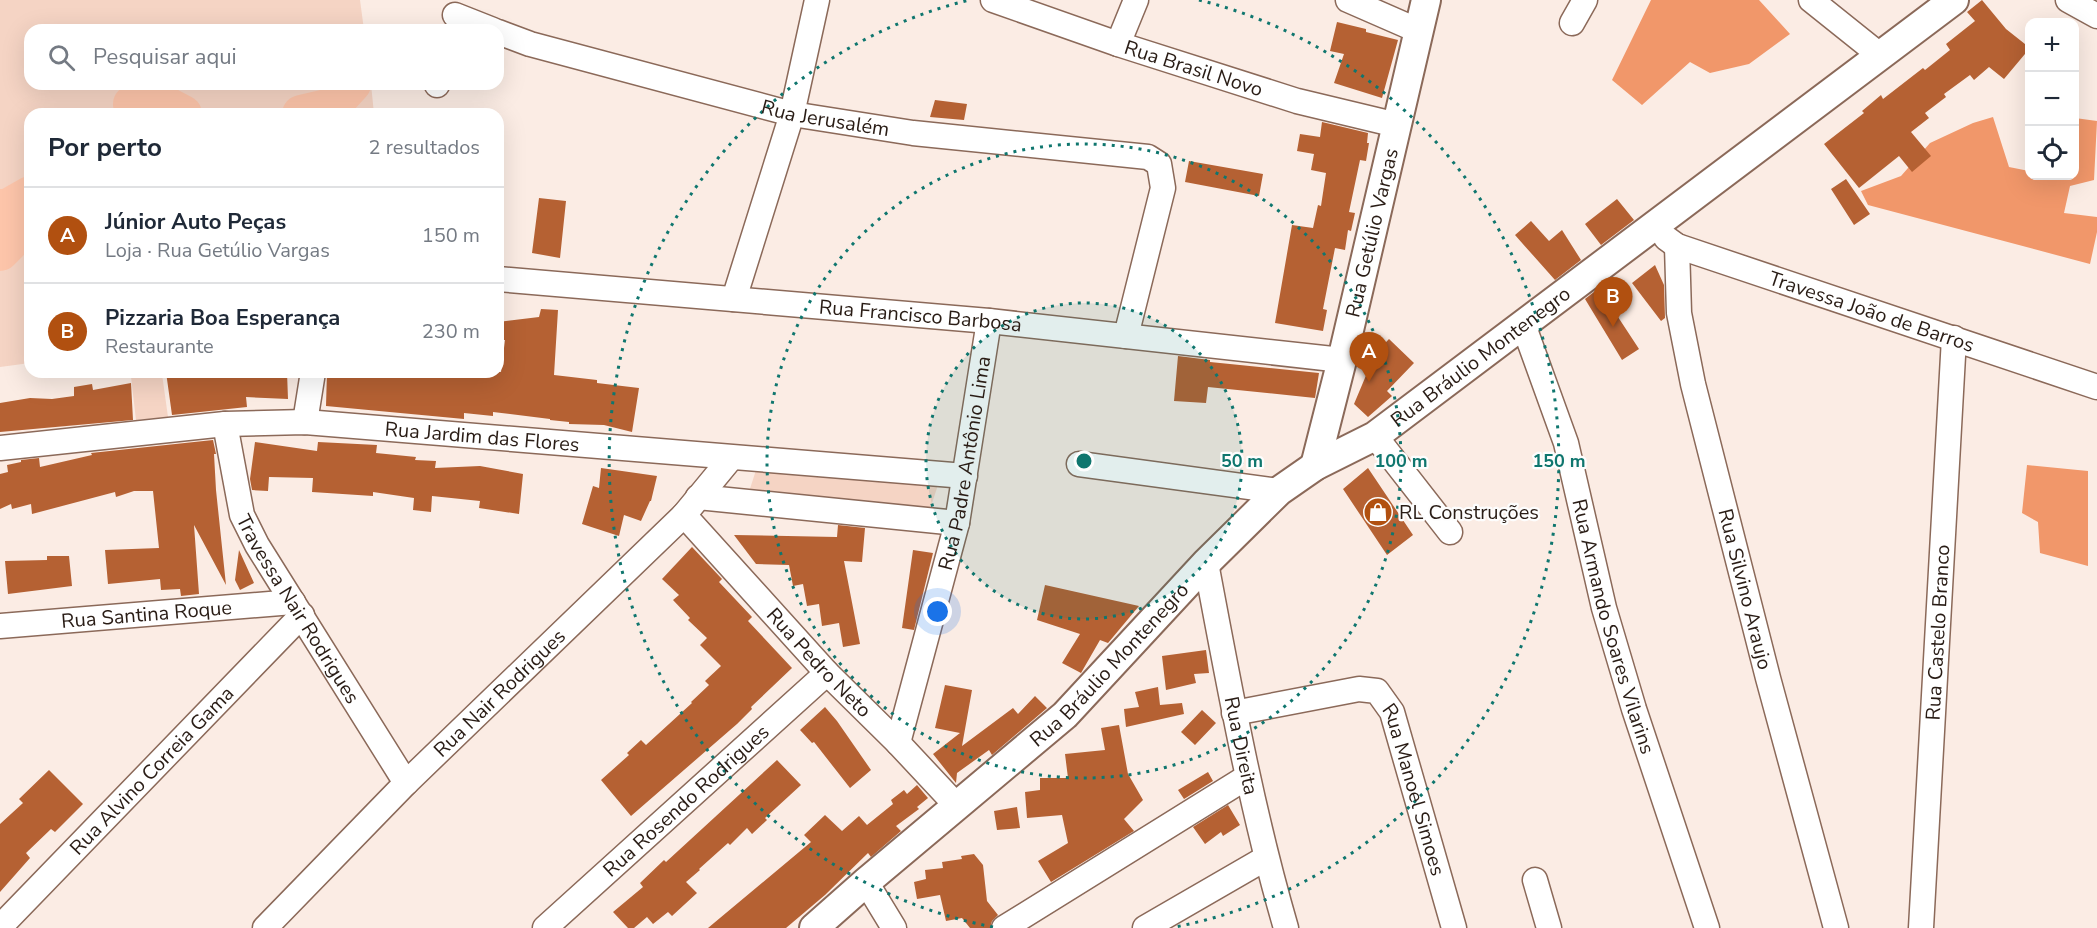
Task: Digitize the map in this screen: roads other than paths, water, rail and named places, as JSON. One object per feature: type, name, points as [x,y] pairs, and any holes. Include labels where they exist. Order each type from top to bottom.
[{"type":"street","points":[[734,299],[792,114],[817,0]]},
{"type":"street","name":"Rua Brasil Novo","points":[[993,0],[1118,44],[1297,101],[1397,126]]},
{"type":"street","points":[[1118,44],[1136,0]]},
{"type":"street","points":[[1347,0],[1419,31]]},
{"type":"street","name":"Rua Getúlio Vargas","points":[[1315,466],[1426,0]]},
{"type":"street","points":[[1572,23],[1585,0]]},
{"type":"street","points":[[1811,0],[1881,56]]},
{"type":"street","name":"Rua Bráulio Montenegro","points":[[814,928],[1065,715],[1206,562],[1280,491],[1315,466],[1375,436],[1954,0]]},
{"type":"street","points":[[2068,0],[2097,16]]},
{"type":"street","points":[[455,15],[478,24]]},
{"type":"street","name":"Rua Jerusalém","points":[[504,34],[530,44],[792,114],[913,134],[1148,157],[1159,164],[1163,188],[1126,336]]},
{"type":"street","name":"Travessa João de Barros","points":[[1650,228],[1677,246],[2097,387]]},
{"type":"street","name":"Rua Silvino Araujo","points":[[1677,246],[1679,313],[1693,384],[1768,678],[1836,928]]},
{"type":"street","name":"Rua Francisco Barbosa","points":[[504,280],[989,321],[1342,360]]},
{"type":"street","name":"Rua Padre Antônio Lima","points":[[898,742],[957,523],[989,321]]},
{"type":"street","name":"Rua Armando Soares Vilarins","points":[[1523,324],[1566,443],[1604,608],[1634,709],[1707,928]]},
{"type":"street","name":"Rua Castelo Branco","points":[[1921,928],[1954,338]]},
{"type":"street","points":[[305,422],[312,378]]},
{"type":"street","name":"Rua Jardim das Flores","points":[[0,448],[225,424],[305,422],[965,476]]},
{"type":"street","name":"Travessa Nair Rodrigues","points":[[225,424],[242,515],[257,545],[406,783]]},
{"type":"street","points":[[1375,436],[1450,532]]},
{"type":"street","name":"Rua Nair Rodrigues","points":[[265,928],[406,783],[691,506],[731,458]]},
{"type":"street","points":[[1079,464],[1280,491]]},
{"type":"street","points":[[691,506],[957,523]]},
{"type":"street","name":"Rua Pedro Neto","points":[[691,506],[827,673],[898,742],[957,806]]},
{"type":"street","name":"Rua Direita","points":[[1206,562],[1247,777],[1266,858],[1286,928]]},
{"type":"street","name":"Rua Santina Roque","points":[[2,628],[298,608]]},
{"type":"street","name":"Rua Alvino Correia Gama","points":[[0,927],[298,608]]},
{"type":"street","name":"Rua Rosendo Rodrigues","points":[[545,928],[827,673]]},
{"type":"street","name":"Rua Manoel Simoes","points":[[1234,713],[1359,689],[1377,691],[1392,712],[1454,928]]},
{"type":"street","points":[[1004,928],[1247,777]]},
{"type":"street","points":[[1145,928],[1266,858]]},
{"type":"street","points":[[1535,880],[1549,928]]},
{"type":"street","points":[[866,882],[894,928]]},
{"type":"waterway","points":[[327,108],[331,107],[347,90]]},
{"type":"waterway","points":[[133,108],[132,104],[147,95],[172,108]]},
{"type":"waterway","points":[[0,208],[7,208],[24,198]]},
{"type":"waterway","points":[[0,219],[15,237],[0,252]]},
{"type":"place","name":"Pizzaria Boa Esperança","points":[[1613,327]]},
{"type":"place","name":"Júnior Auto Peças","points":[[1369,382]]},
{"type":"place","name":"RL Construções","points":[[1378,512]]}]
